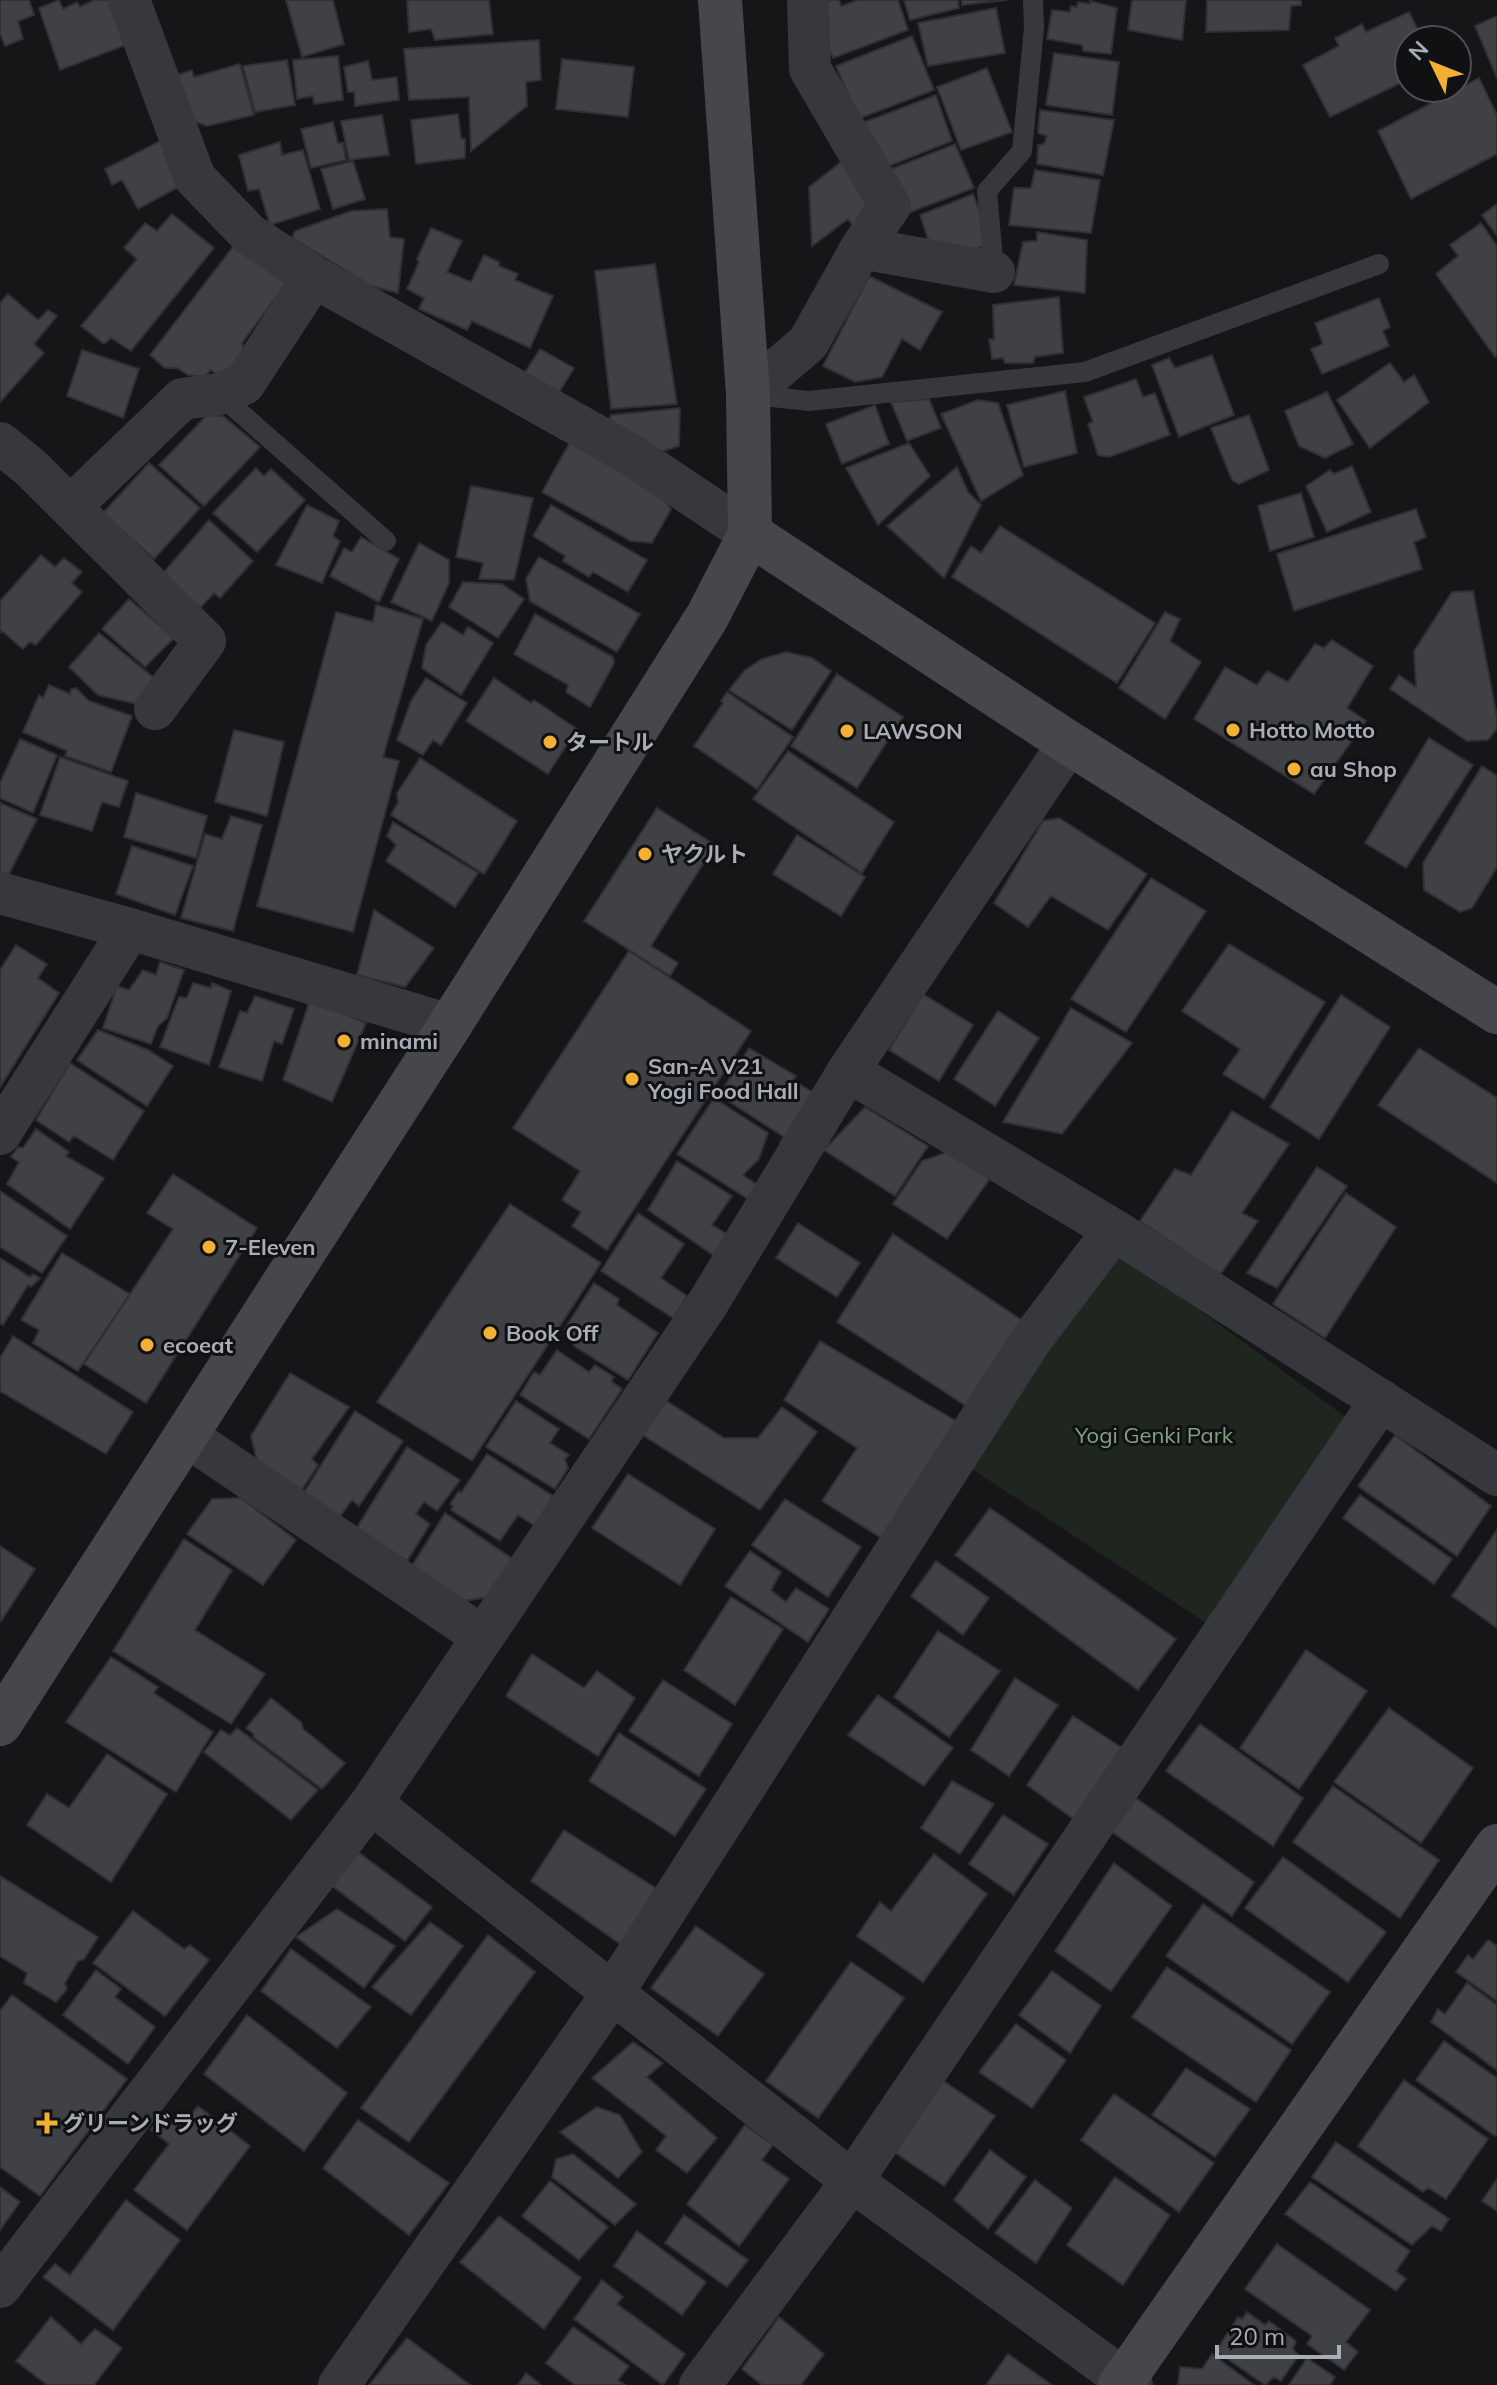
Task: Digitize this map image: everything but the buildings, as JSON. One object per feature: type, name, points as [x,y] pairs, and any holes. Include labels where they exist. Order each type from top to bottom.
[{"type":"street","points":[[129,0],[195,178],[249,234],[314,277],[633,456],[1069,743],[1496,1011]]},
{"type":"street","points":[[0,1724],[450,1025],[707,617],[750,534],[748,394],[720,0]]},
{"type":"street","points":[[748,394],[808,343],[861,248],[890,206],[810,69],[808,0]]},
{"type":"street","points":[[861,248],[994,272]]},
{"type":"street","points":[[70,507],[182,399],[219,394],[244,384],[314,277]]},
{"type":"street","points":[[0,443],[30,467],[205,641],[155,709]]},
{"type":"street","points":[[0,2287],[371,1803],[708,1303],[848,1071],[1069,743]]},
{"type":"street","points":[[0,893],[450,1025]]},
{"type":"street","points":[[0,1134],[130,929]]},
{"type":"street","points":[[848,1071],[1114,1230],[1497,1475]]},
{"type":"street","points":[[339,2385],[612,1994],[1031,1340],[1114,1230]]},
{"type":"street","points":[[700,2385],[852,2181],[1381,1400]]},
{"type":"street","points":[[185,1435],[483,1637]]},
{"type":"street","points":[[371,1803],[852,2181],[1126,2383],[1497,1846]]},
{"type":"lane","points":[[994,272],[987,191],[1022,151],[1034,28],[1033,0]]},
{"type":"lane","points":[[748,394],[809,401],[1085,372],[1379,264]]},
{"type":"lane","points":[[219,394],[386,541]]},
{"type":"green space","name":"Yogi Genki Park","points":[[1115,1248],[1362,1429],[1223,1634],[969,1467]]},
{"type":"place","name":"Hotto Motto","points":[[1233,730]]},
{"type":"place","name":"LAWSON","points":[[847,731]]},
{"type":"place","name":"タートル","points":[[550,742]]},
{"type":"place","name":"au Shop","points":[[1294,769]]},
{"type":"place","name":"ヤクルト","points":[[645,854]]},
{"type":"place","name":"minami","points":[[344,1041]]},
{"type":"place","name":"San-A V21 Yogi Food Hall","points":[[632,1079]]},
{"type":"place","name":"7-Eleven","points":[[209,1247]]},
{"type":"place","name":"Book Off","points":[[490,1333]]},
{"type":"place","name":"ecoeat","points":[[147,1345]]},
{"type":"place","name":"グリーンドラッグ","points":[[47,2123]]}]
